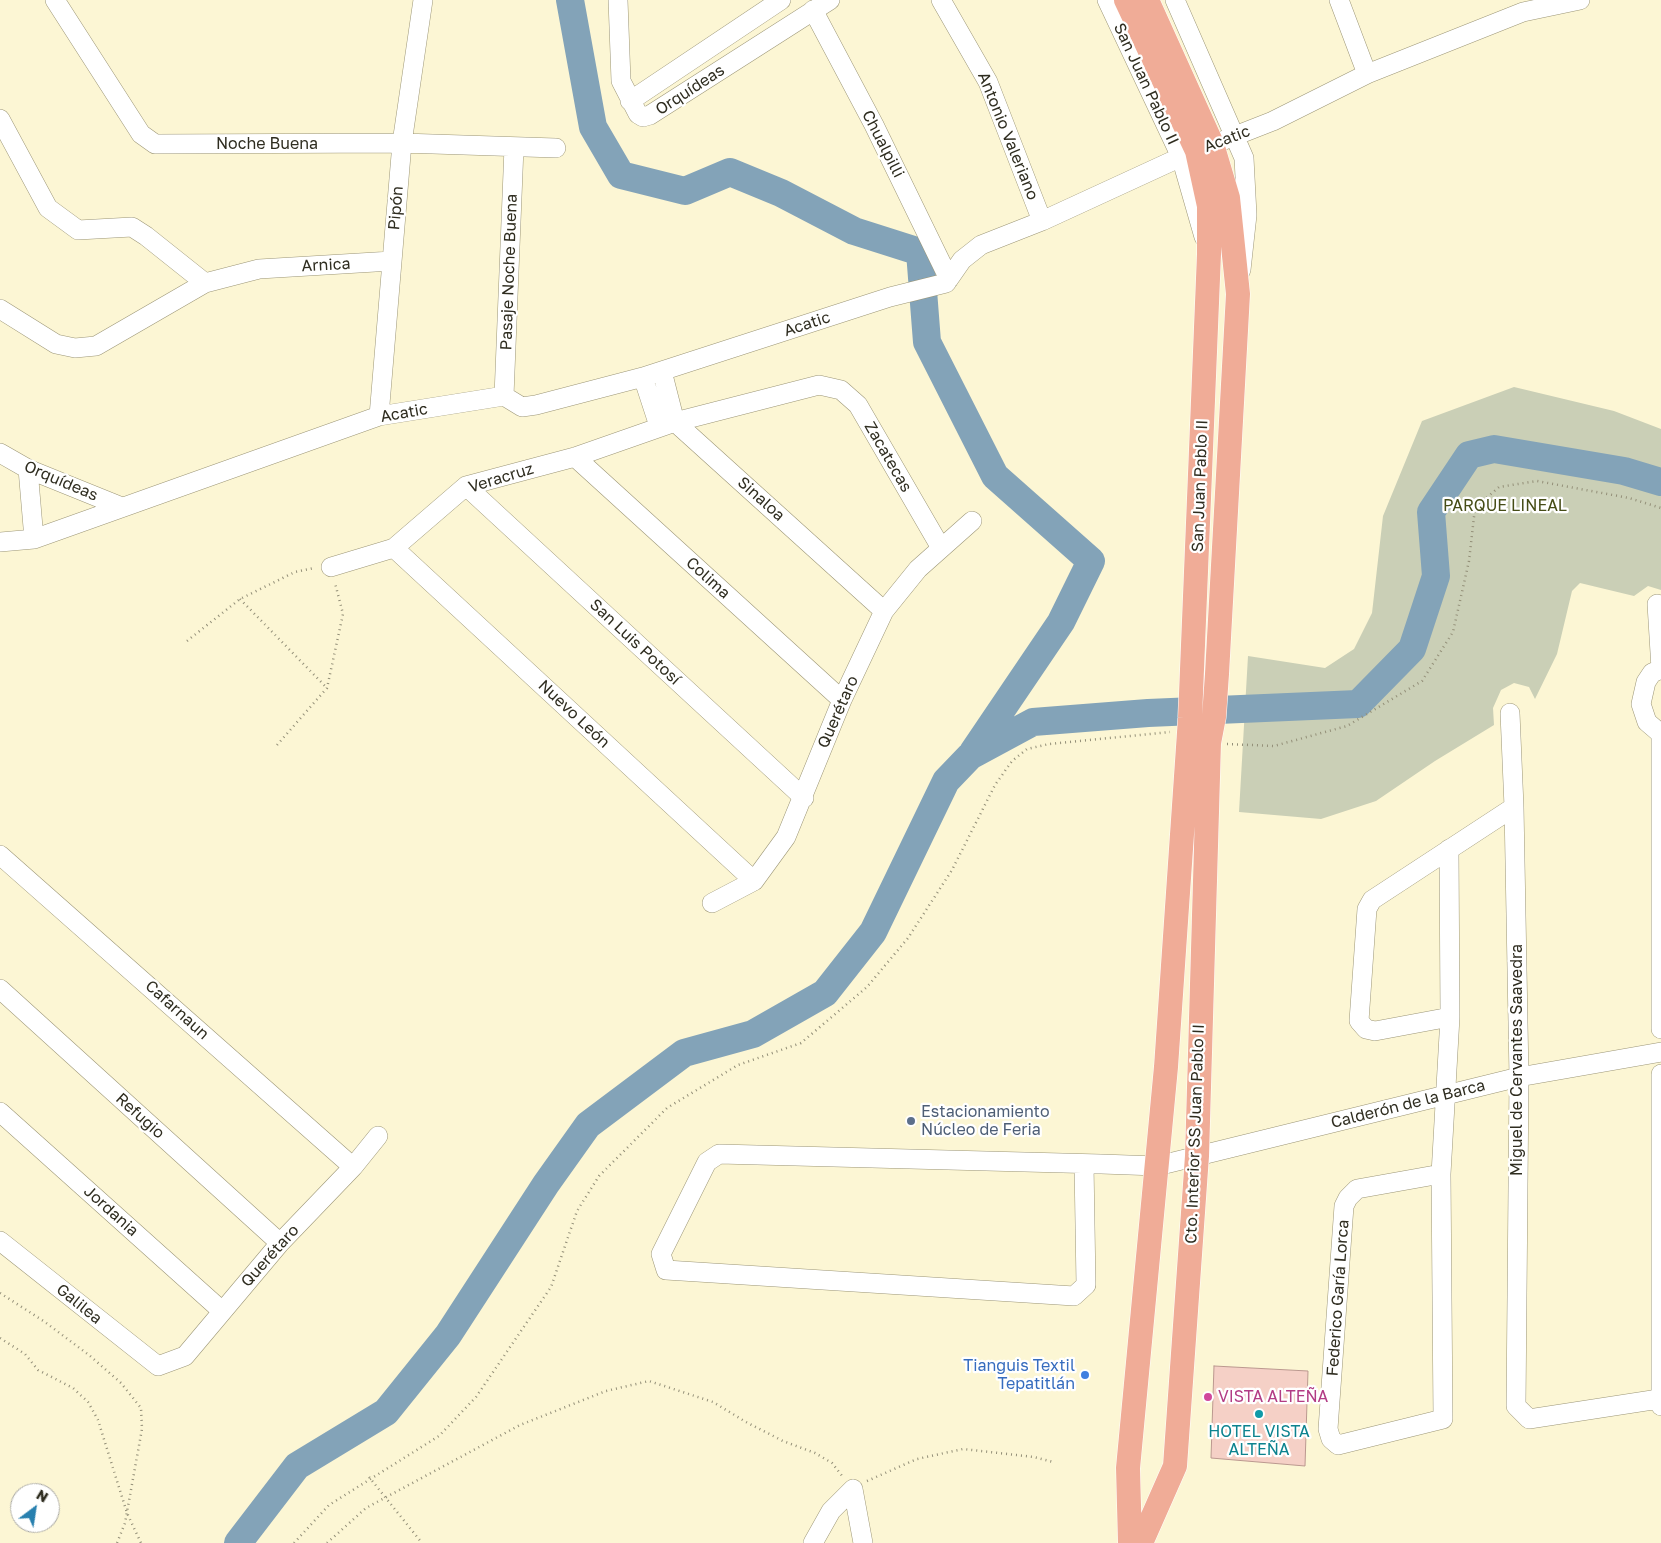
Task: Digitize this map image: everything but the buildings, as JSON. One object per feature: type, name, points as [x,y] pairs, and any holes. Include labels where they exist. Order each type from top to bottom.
[{"type":"main road","name":"San Juan Pablo II","points":[[1126,0],[1206,147],[1209,254],[1189,724]]},
{"type":"main road","name":"San Juan Pablo II","points":[[1147,0],[1228,198],[1238,294],[1214,717]]},
{"type":"main road","name":"Cto. Interior SS Juan Pablo II","points":[[1141,1543],[1175,1466],[1197,1156],[1208,743],[1214,717]]},
{"type":"main road","name":"Cto. Interior SS Juan Pablo II","points":[[1130,1543],[1128,1468],[1157,1166],[1189,724]]},
{"type":"street","name":"Noche Buena","points":[[55,0],[141,134],[155,144],[402,143],[556,148]]},
{"type":"street","name":"Pipón","points":[[378,416],[402,143],[423,0]]},
{"type":"street","points":[[618,0],[621,81],[630,101]]},
{"type":"street","name":"Orquídeas","points":[[781,0],[630,101],[638,114],[644,117],[650,116],[830,0]]},
{"type":"street","name":"Antonio Valeriano","points":[[941,0],[988,82],[1042,221]]},
{"type":"street","name":"San Juan Pablo II","points":[[1107,0],[1206,147],[1233,165],[1241,192],[1244,220],[1244,250],[1238,294]]},
{"type":"street","name":"San Juan Pablo II","points":[[1175,0],[1206,147]]},
{"type":"street","points":[[1339,0],[1367,74]]},
{"type":"street","name":"Acatic","points":[[0,542],[34,539],[378,416],[504,396],[515,404],[529,406],[643,377],[890,297],[948,281],[962,260],[981,245],[1042,221],[1206,147],[1273,121],[1367,74],[1523,12],[1580,0]]},
{"type":"street","name":"Chualpilli","points":[[813,10],[874,125],[948,281]]},
{"type":"street","points":[[0,119],[48,208],[78,230],[132,228],[146,236],[206,283]]},
{"type":"street","name":"Pasaje Noche Buena","points":[[504,396],[514,147]]},
{"type":"street","name":"Arnica","points":[[2,316],[56,344],[75,348],[96,346],[206,283],[259,268],[392,261]]},
{"type":"street","points":[[662,371],[667,424]]},
{"type":"street","name":"Sinaloa","points":[[643,377],[667,424],[884,611]]},
{"type":"street","name":"Veracruz","points":[[331,568],[394,548],[466,486],[575,457],[667,424],[819,384]]},
{"type":"street","name":"Zacatecas","points":[[819,384],[841,390],[858,405],[940,548]]},
{"type":"street","name":"Orquídeas","points":[[0,453],[28,468],[122,507]]},
{"type":"street","name":"Colima","points":[[575,457],[842,700]]},
{"type":"street","points":[[28,468],[34,539]]},
{"type":"street","name":"San Luis Potosí","points":[[466,486],[804,798]]},
{"type":"street","name":"Querétaro","points":[[712,904],[754,881],[786,837],[804,798],[823,744],[842,700],[884,611],[906,583],[940,548],[972,521]]},
{"type":"street","name":"Nuevo León","points":[[394,548],[754,881]]},
{"type":"street","points":[[1657,604],[1661,669],[1652,673],[1646,682],[1641,704],[1648,722],[1661,734],[1661,1029]]},
{"type":"street","name":"Miguel de Cervantes Saavedra","points":[[1510,714],[1514,808],[1519,1077],[1516,1406],[1529,1419],[1660,1402]]},
{"type":"street","points":[[1450,1016],[1375,1032],[1366,1030],[1359,1021],[1367,909],[1372,900],[1514,808]]},
{"type":"street","points":[[1441,1174],[1450,1016],[1449,849]]},
{"type":"street","name":"Cafarnaun","points":[[0,856],[353,1166]]},
{"type":"street","name":"Refugio","points":[[0,989],[280,1243]]},
{"type":"street","name":"Calderón de la Barca","points":[[1084,1164],[1086,1285],[1074,1296],[666,1270],[661,1254],[707,1162],[719,1154],[1084,1164],[1157,1166],[1519,1077],[1661,1052]]},
{"type":"street","points":[[1660,1402],[1661,1074]]},
{"type":"street","name":"Jordania","points":[[4,1121],[222,1310]]},
{"type":"street","name":"Querétaro","points":[[158,1366],[185,1356],[280,1243],[353,1166],[378,1136]]},
{"type":"street","name":"Federico Garía Lorca","points":[[1441,1174],[1443,1419],[1338,1445],[1331,1439],[1328,1430],[1344,1206],[1348,1198],[1357,1189],[1441,1174]]},
{"type":"street","name":"Galilea","points":[[0,1241],[158,1366]]},
{"type":"street","points":[[813,1543],[831,1511],[853,1490]]},
{"type":"street","points":[[853,1490],[863,1543]]},
{"type":"path","points":[[1208,743],[1274,746],[1348,726],[1422,681],[1453,632],[1469,561],[1475,508],[1499,487],[1537,481],[1629,498],[1661,508]]},
{"type":"path","points":[[187,641],[240,599],[294,572],[313,568],[331,568],[343,614],[327,688],[277,745]]},
{"type":"path","points":[[240,599],[327,688]]},
{"type":"path","points":[[294,1543],[329,1505],[370,1477],[439,1436],[476,1397],[551,1287],[577,1211],[599,1176],[667,1108],[738,1065],[801,1044],[866,987],[908,938],[952,870],[995,785],[1012,760],[1027,749],[1049,744],[1189,724]]},
{"type":"path","points":[[0,1293],[46,1322],[89,1355],[121,1383],[141,1408],[142,1429],[126,1513],[117,1543]]},
{"type":"path","points":[[0,1338],[25,1354],[38,1370],[73,1388],[88,1402],[98,1420],[126,1513],[141,1543]]},
{"type":"path","points":[[326,1543],[366,1508],[520,1425],[606,1391],[649,1380],[713,1402],[782,1441],[815,1453],[832,1463],[853,1490],[868,1480],[917,1459],[963,1448],[1034,1457],[1053,1462]]},
{"type":"path","points":[[370,1477],[422,1543]]},
{"type":"green space","name":"PARQUE LINEAL","points":[[1514,387],[1614,411],[1661,429],[1661,590],[1648,586],[1634,596],[1580,583],[1572,591],[1557,654],[1535,699],[1529,687],[1514,683],[1501,690],[1493,708],[1494,725],[1435,761],[1376,801],[1321,819],[1239,812],[1248,656],[1325,668],[1354,649],[1372,613],[1383,516],[1422,421]]},
{"type":"waterway","points":[[570,0],[593,127],[621,175],[685,191],[730,172],[781,193],[854,231],[920,252],[927,342],[995,476],[1091,561],[1061,622],[973,752]]},
{"type":"waterway","points":[[238,1543],[297,1466],[386,1412],[448,1335],[546,1184],[588,1125],[684,1053],[753,1034],[825,993],[873,932],[946,781],[970,756],[1033,722],[1148,713],[1358,704],[1412,649],[1436,576],[1431,512],[1469,455],[1494,449],[1624,471],[1661,482]]},
{"type":"place","name":"Estacionamiento Núcleo de Feria","points":[[911,1121]]},
{"type":"place","name":"Tianguis Textil Tepatitlán","points":[[1085,1375]]},
{"type":"place","name":"VISTA ALTEÑA","points":[[1208,1397]]},
{"type":"place","name":"HOTEL VISTA ALTEÑA","points":[[1259,1414]]}]
